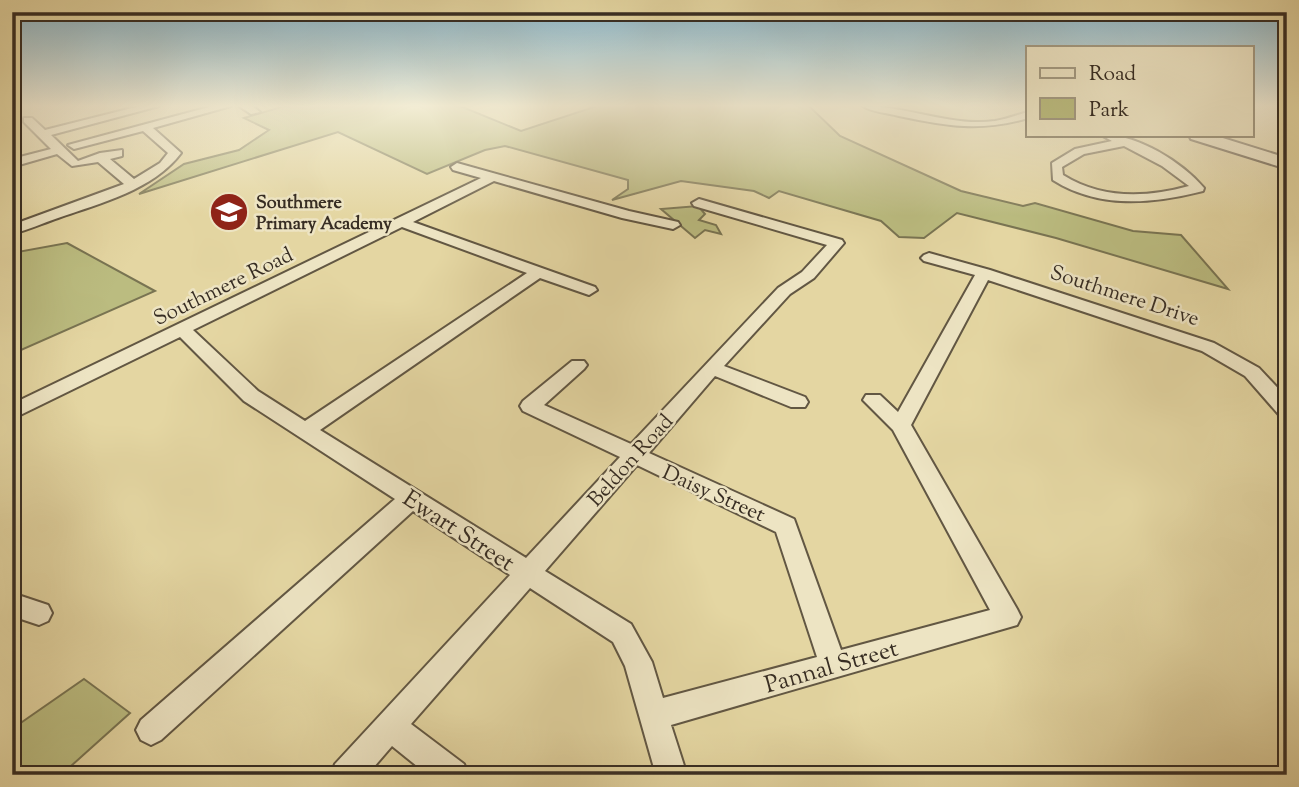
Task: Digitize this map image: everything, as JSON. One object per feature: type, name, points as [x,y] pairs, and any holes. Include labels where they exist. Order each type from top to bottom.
[{"type":"street","points":[[52,143],[77,162],[118,153]]},
{"type":"street","points":[[74,145],[83,143]]},
{"type":"street","points":[[12,230],[148,177],[169,164],[175,153],[163,143]]},
{"type":"street","points":[[1122,143],[1081,151],[1063,158],[1056,166],[1057,177],[1071,188],[1121,198],[1182,193],[1198,188],[1185,175],[1127,143]]},
{"type":"street","points":[[1222,143],[1287,164]]},
{"type":"street","points":[[12,163],[60,150]]},
{"type":"street","points":[[100,157],[132,184]]},
{"type":"street","points":[[457,167],[627,215],[673,225]]},
{"type":"street","name":"Southmere Road","points":[[12,412],[491,178]]},
{"type":"street","name":"Beldon Road","points":[[346,775],[712,368],[784,291],[808,275],[837,243],[709,210]]},
{"type":"street","points":[[401,222],[589,290]]},
{"type":"street","name":"Southmere Drive","points":[[929,258],[984,273],[1208,347],[1252,372],[1287,411]]},
{"type":"street","points":[[305,431],[538,272]]},
{"type":"street","points":[[873,400],[901,425],[984,273]]},
{"type":"street","name":"Ewart Street","points":[[183,329],[251,396],[622,633],[638,662],[672,775]]},
{"type":"street","name":"Daisy Street","points":[[578,365],[530,406],[786,526],[833,665]]},
{"type":"street","points":[[712,368],[798,402]]},
{"type":"street","name":"Pannal Street","points":[[654,715],[1008,617],[901,425]]},
{"type":"street","points":[[151,730],[411,499]]},
{"type":"street","points":[[12,604],[39,613]]},
{"type":"street","points":[[390,726],[453,775]]},
{"type":"green space","points":[[250,143],[304,143],[139,194],[184,164],[239,150]]},
{"type":"green space","points":[[361,143],[855,143],[961,191],[1023,206],[1035,203],[1133,231],[1181,235],[1228,289],[1056,238],[957,213],[924,238],[899,237],[881,221],[779,191],[769,198],[754,191],[681,181],[612,200],[628,189],[628,180],[505,146],[485,150],[427,174]]},
{"type":"green space","points":[[698,206],[705,214],[699,220],[716,225],[721,234],[705,230],[695,238],[661,209]]},
{"type":"green space","points":[[67,243],[155,291],[12,354],[12,253]]},
{"type":"green space","points":[[84,679],[130,713],[61,775],[12,775],[12,729]]},
{"type":"place","name":"Southmere Primary Academy","points":[[229,212]]}]
